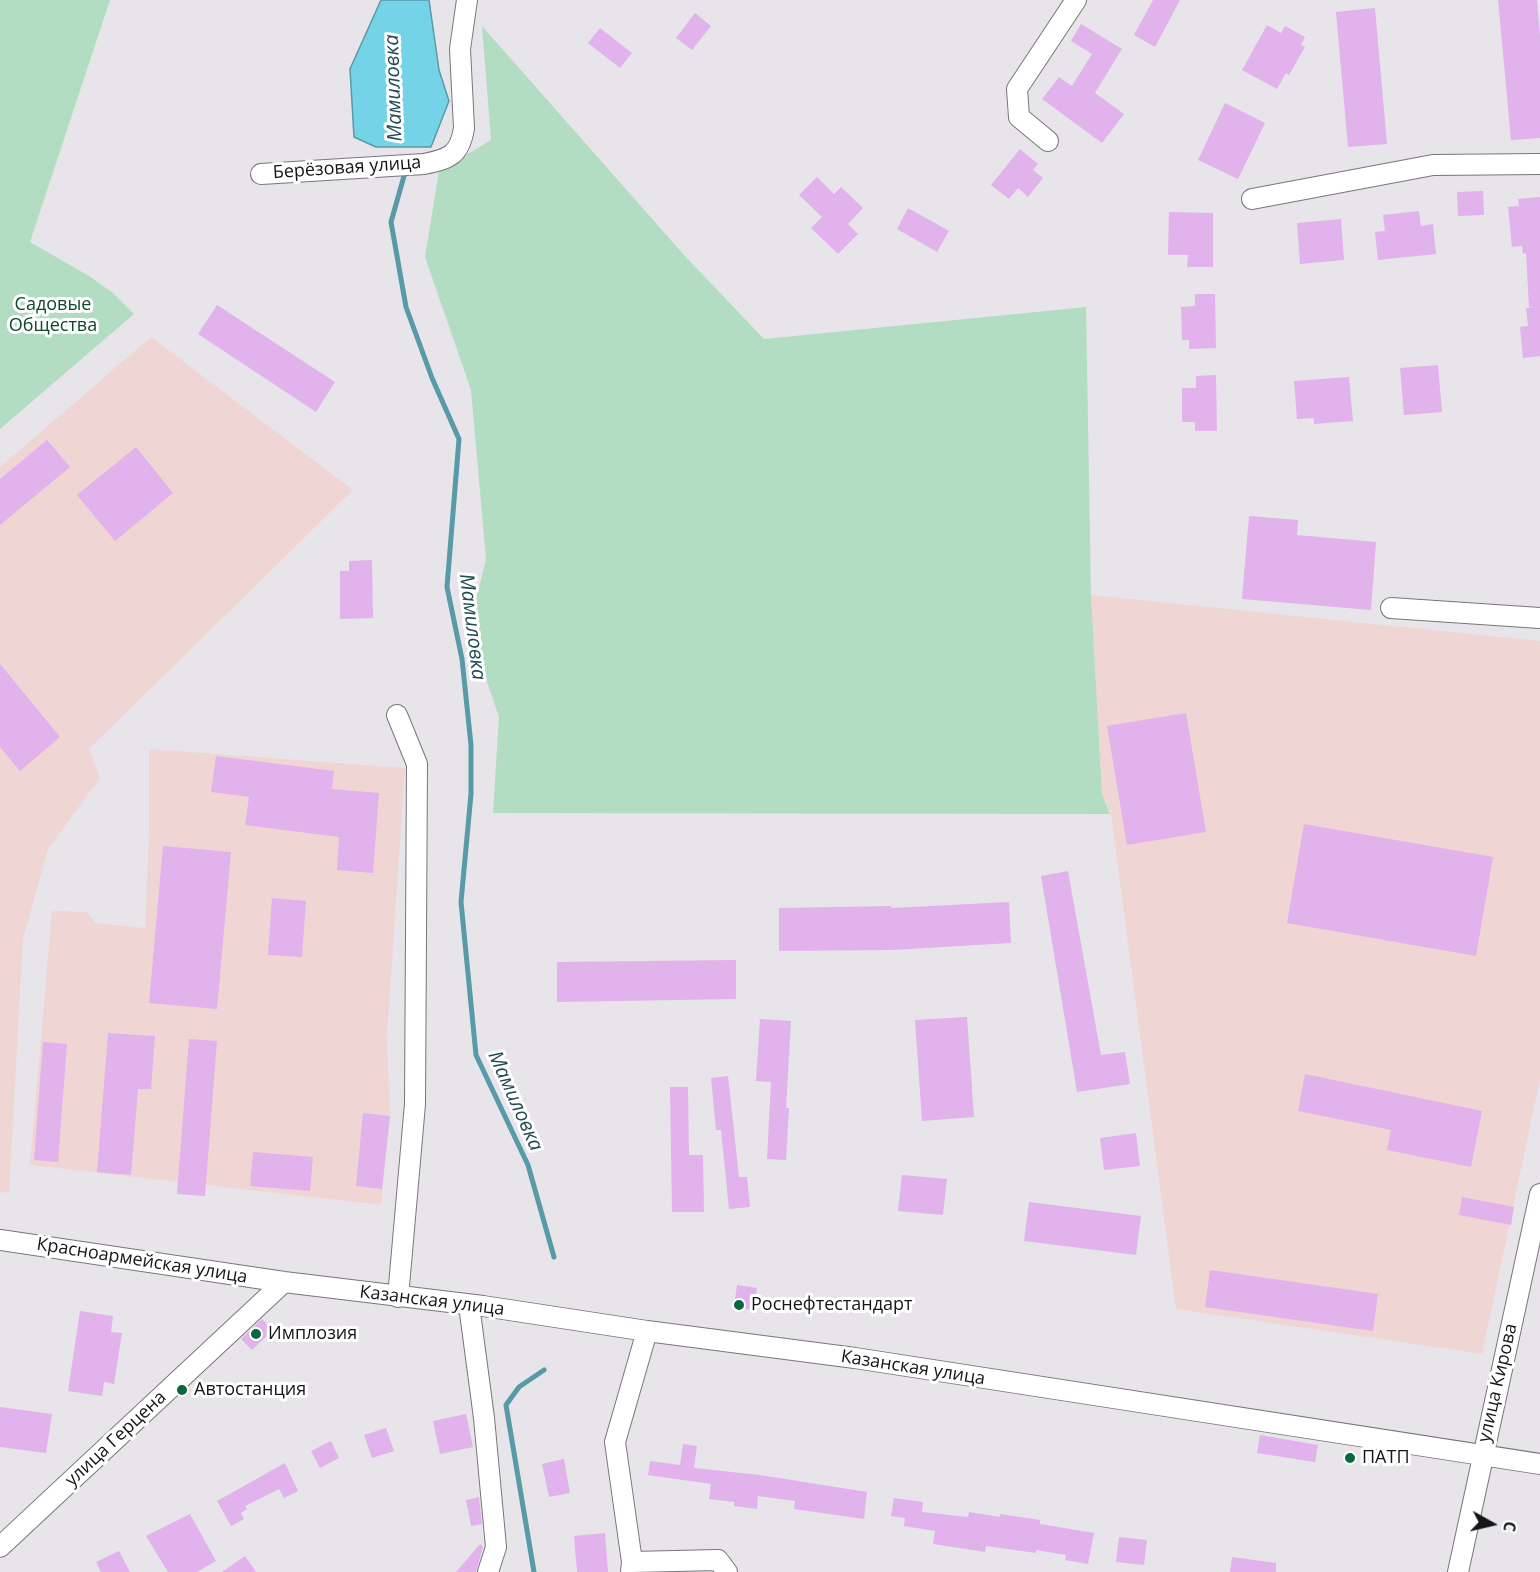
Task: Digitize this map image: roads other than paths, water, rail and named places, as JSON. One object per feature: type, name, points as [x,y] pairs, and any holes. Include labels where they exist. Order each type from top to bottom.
[{"type":"street","name":"Берёзовая улица","points":[[261,174],[424,164],[444,160],[457,151],[464,128],[460,49],[467,0]]},
{"type":"street","points":[[1048,141],[1019,117],[1017,89],[1076,0]]},
{"type":"street","points":[[1252,199],[1433,165],[1540,164]]},
{"type":"street","points":[[1390,608],[1540,618]]},
{"type":"street","points":[[397,715],[417,764],[415,1104],[398,1297]]},
{"type":"street","name":"улица Кирова","points":[[1458,1572],[1540,1194]]},
{"type":"street","name":"Красноармейская улица","points":[[0,1240],[284,1282]]},
{"type":"street","name":"Казанская улица","points":[[284,1282],[855,1358],[1540,1464]]},
{"type":"street","name":"улица Герцена","points":[[0,1547],[284,1282]]},
{"type":"street","points":[[469,1305],[484,1418],[496,1546],[488,1572]]},
{"type":"street","points":[[647,1331],[615,1442],[632,1567],[718,1560],[727,1572]]},
{"type":"water","points":[[381,0],[429,0],[439,70],[449,101],[431,147],[376,147],[354,137],[350,69]]},
{"type":"waterway","name":"Мамиловка","points":[[406,169],[391,222],[406,307],[432,378],[459,439],[447,587],[462,659],[471,745],[471,794],[461,902],[476,1055],[528,1165],[554,1257]]},
{"type":"waterway","points":[[534,1572],[506,1405],[519,1387],[544,1370]]},
{"type":"place","name":"Роснефтестандарт","points":[[739,1305]]},
{"type":"place","name":"Имплозия","points":[[256,1334]]},
{"type":"place","name":"Автостанция","points":[[182,1390]]},
{"type":"place","name":"ПАТП","points":[[1350,1458]]},
{"type":"park label","name":"Садовые Общества","points":[[53,315]]}]
